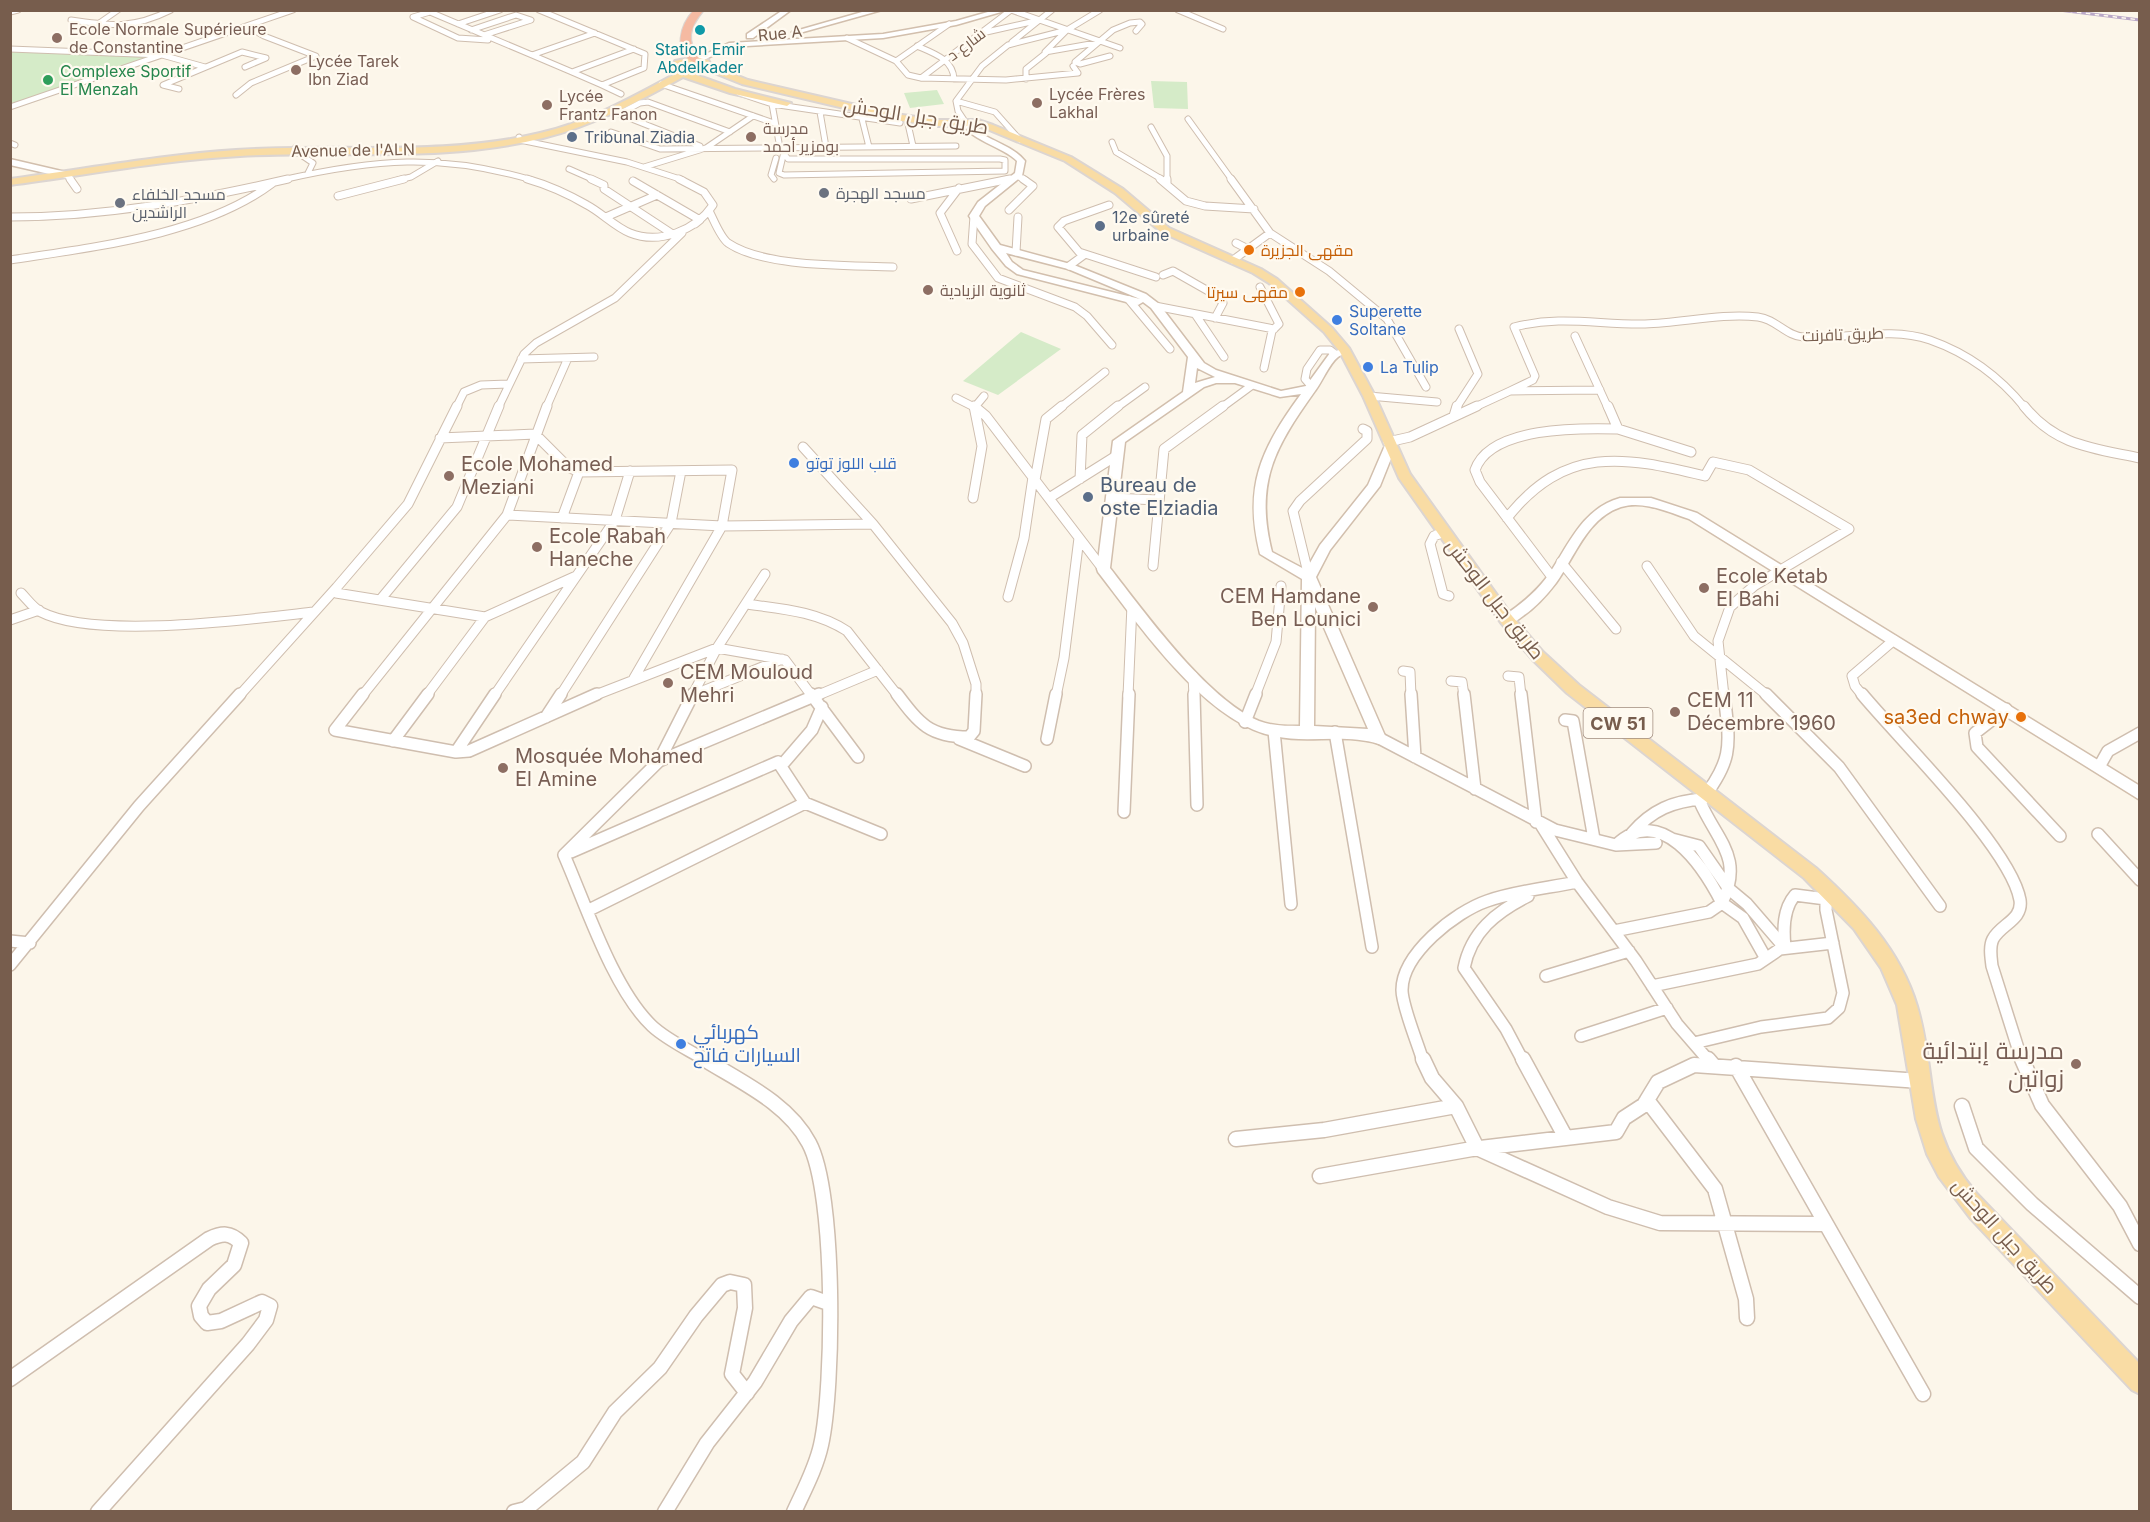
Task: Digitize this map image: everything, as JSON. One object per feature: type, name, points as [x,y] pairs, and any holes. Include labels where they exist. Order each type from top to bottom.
[{"type":"highway","points":[[700,10],[687,24],[682,38],[685,48],[701,63]]},
{"type":"main road","points":[[750,36],[788,10]]},
{"type":"main road","points":[[857,10],[865,14]]},
{"type":"main road","name":"Rue A","points":[[701,63],[729,45],[750,36],[804,31],[879,10]]},
{"type":"main road","points":[[729,45],[847,38],[916,31],[1005,10]]},
{"type":"main road","points":[[541,137],[609,110],[667,77],[680,73],[698,72],[701,63],[678,63],[680,73]]},
{"type":"main road","name":"طريق جبل الوحش","points":[[701,63],[745,82],[859,109],[924,122],[968,128],[990,127],[1068,159],[1119,191],[1165,230],[1233,260],[1273,281],[1328,330],[1340,353],[1369,396],[1404,475],[1507,620],[1538,656],[1574,689],[1826,893],[1871,935],[1898,977],[1913,1028],[1920,1081],[1932,1141],[1946,1170],[1975,1206],[2139,1382]]},
{"type":"main road","name":"طريق جبل الوحش","points":[[680,73],[733,91],[904,123]]},
{"type":"main road","name":"Avenue de l'ALN","points":[[10,180],[202,156],[295,149],[455,148],[541,137],[626,107],[680,73]]},
{"type":"main road","points":[[904,123],[968,128],[1016,138]]},
{"type":"main road","points":[[968,128],[1013,151],[1022,165],[1015,177],[981,204],[974,216],[995,247],[1014,269],[1027,276],[1155,306]]},
{"type":"main road","points":[[10,162],[65,174]]},
{"type":"main road","points":[[995,247],[1069,266],[1142,296],[1155,306],[1200,365],[1233,380],[1280,394],[1311,388]]},
{"type":"main road","points":[[1340,353],[1311,388],[1270,448],[1256,500],[1266,554],[1309,577],[1379,738]]},
{"type":"main road","points":[[1188,393],[1194,355]]},
{"type":"main road","points":[[1233,380],[1208,382],[1122,436],[1113,475],[1103,568],[1193,676],[1245,722],[1274,731],[1359,732],[1379,738]]},
{"type":"main road","points":[[1308,731],[1309,577],[1325,548],[1374,486],[1389,444]]},
{"type":"main road","points":[[1507,620],[1531,606],[1584,525],[1598,512],[1616,504],[1644,502],[1676,508],[1693,516],[2006,709],[2139,794]]},
{"type":"street","points":[[10,12],[18,10]]},
{"type":"street","points":[[98,24],[118,10]]},
{"type":"street","points":[[71,20],[134,27],[171,10]]},
{"type":"street","points":[[10,107],[293,10]]},
{"type":"street","points":[[464,10],[474,15]]},
{"type":"street","points":[[458,24],[500,10]]},
{"type":"street","points":[[518,10],[553,16]]},
{"type":"street","points":[[539,10],[645,54],[644,68],[602,85]]},
{"type":"street","points":[[1011,10],[1097,42],[1120,48]]},
{"type":"street","name":"شارع د","points":[[921,78],[1011,10]]},
{"type":"street","points":[[968,128],[958,111],[957,101],[971,80],[982,66],[1052,10]]},
{"type":"street","points":[[1046,53],[1045,51],[1067,30],[1100,10]]},
{"type":"street","points":[[1178,10],[1223,29]]},
{"type":"street","points":[[495,40],[458,38],[413,17],[432,11],[484,36],[495,40],[532,55],[621,94]]},
{"type":"street","points":[[471,30],[516,15],[531,20],[484,36]]},
{"type":"street","points":[[979,34],[1040,20]]},
{"type":"street","points":[[1110,56],[1076,64],[1097,42],[1126,24],[1140,22],[1142,24],[1136,31]]},
{"type":"street","points":[[896,61],[949,24]]},
{"type":"street","points":[[236,95],[254,82],[316,56],[273,40],[247,26]]},
{"type":"street","points":[[1008,45],[1067,30]]},
{"type":"street","points":[[532,55],[595,33]]},
{"type":"street","points":[[847,38],[896,61],[904,72],[921,78],[1026,79],[1078,73],[1073,66]]},
{"type":"street","points":[[1026,79],[1026,69],[1046,53],[1097,42]]},
{"type":"street","points":[[917,46],[944,60],[955,71],[954,79]]},
{"type":"street","points":[[10,49],[162,56],[205,67]]},
{"type":"street","points":[[572,72],[634,49]]},
{"type":"street","points":[[179,89],[164,85],[242,52],[266,58],[244,68]]},
{"type":"street","points":[[662,84],[774,123]]},
{"type":"street","name":"طريق جبل الوحش","points":[[733,91],[772,104],[862,119],[904,123]]},
{"type":"street","points":[[957,101],[995,112],[1016,138]]},
{"type":"street","points":[[706,148],[619,114],[626,107],[648,102],[729,132]]},
{"type":"street","points":[[772,104],[774,123],[783,156],[779,173],[784,175],[999,173],[1005,171],[1005,160],[1000,159],[793,160],[783,156]]},
{"type":"street","points":[[820,112],[826,147]]},
{"type":"street","points":[[644,167],[706,148],[753,116]]},
{"type":"street","points":[[862,119],[869,147]]},
{"type":"street","points":[[1188,119],[1270,233],[1329,271],[1387,319],[1426,387]]},
{"type":"street","points":[[904,123],[913,146]]},
{"type":"street","points":[[1151,127],[1167,156],[1167,183]]},
{"type":"street","points":[[611,132],[660,149],[956,146]]},
{"type":"street","points":[[380,600],[452,515],[521,358],[536,343],[615,298],[675,236],[700,220],[713,205],[711,198],[694,184],[541,137]]},
{"type":"street","points":[[1112,142],[1116,152],[1167,183],[1191,203],[1254,210]]},
{"type":"street","points":[[774,179],[771,175],[780,148]]},
{"type":"street","points":[[295,149],[313,164],[339,168]]},
{"type":"street","points":[[10,217],[58,218],[129,213],[339,168],[390,160],[438,161],[545,185],[637,235],[675,236]]},
{"type":"street","points":[[338,196],[411,177],[438,161]]},
{"type":"street","points":[[308,174],[313,164]]},
{"type":"street","points":[[569,169],[604,186],[604,189],[675,236]]},
{"type":"street","points":[[65,174],[77,189]]},
{"type":"street","points":[[911,199],[1015,177],[1032,183],[1033,186],[1009,210]]},
{"type":"street","points":[[633,181],[700,220]]},
{"type":"street","points":[[10,260],[96,246],[182,224],[250,201],[273,183]]},
{"type":"street","points":[[378,186],[384,194]]},
{"type":"street","points":[[957,251],[940,213],[959,188]]},
{"type":"street","points":[[606,217],[657,195]]},
{"type":"street","points":[[1211,198],[1217,207]]},
{"type":"street","points":[[1109,204],[1058,225],[1076,249],[1084,255],[1160,276],[1173,271],[1217,296],[1223,303],[1215,318]]},
{"type":"street","points":[[709,212],[726,242],[749,251],[817,263],[893,267]]},
{"type":"street","points":[[974,216],[972,244],[998,278],[1075,307],[1087,316],[1112,345]]},
{"type":"street","points":[[1016,252],[1018,217]]},
{"type":"street","points":[[1233,260],[1270,233]]},
{"type":"street","points":[[1236,243],[1248,249]]},
{"type":"street","points":[[1069,266],[1084,255]]},
{"type":"street","points":[[1260,287],[1279,324],[1274,328],[1264,368]]},
{"type":"street","points":[[1129,300],[1170,349]]},
{"type":"street","points":[[1155,306],[1274,328]]},
{"type":"street","points":[[1195,314],[1224,357]]},
{"type":"street","name":"طريق تافرنت","points":[[1510,392],[1533,380],[1535,376],[1514,327],[1556,319],[1643,324],[1690,319],[1759,317],[1772,321],[1799,337],[1849,337],[1883,332],[1905,333],[1946,346],[1990,371],[2031,416],[2050,432],[2091,447],[2139,458]]},
{"type":"street","points":[[1454,416],[1457,406],[1478,374],[1476,364],[1459,329]]},
{"type":"street","points":[[1575,336],[1618,429]]},
{"type":"street","points":[[521,358],[594,357]]},
{"type":"street","points":[[568,358],[535,434],[507,515],[430,608],[335,730],[456,752],[469,751],[634,678],[717,648],[782,659],[794,669],[858,757]]},
{"type":"street","points":[[1008,597],[1024,538],[1046,419],[1105,372]]},
{"type":"street","points":[[10,965],[139,806],[337,587],[408,504],[464,392],[481,385],[508,384]]},
{"type":"street","points":[[1153,566],[1164,449],[1251,386]]},
{"type":"street","points":[[1080,479],[1081,440],[1085,431],[1145,387]]},
{"type":"street","points":[[1389,444],[1410,437],[1510,392],[1600,390]]},
{"type":"street","points":[[974,406],[984,396]]},
{"type":"street","points":[[1369,396],[1437,402]]},
{"type":"street","points":[[956,398],[974,406],[986,416],[1103,568]]},
{"type":"street","points":[[973,498],[982,446],[974,406]]},
{"type":"street","points":[[1309,577],[1293,511],[1300,501],[1367,439],[1367,431],[1363,429]]},
{"type":"street","points":[[1552,577],[1475,475],[1479,460],[1507,442],[1543,429],[1618,429],[1634,432],[1691,452]]},
{"type":"street","points":[[440,438],[535,434],[546,442],[568,467],[579,472],[732,470],[722,526],[634,678]]},
{"type":"street","points":[[803,447],[873,524],[934,598],[963,643],[976,684],[977,709],[974,731],[969,737],[954,737]]},
{"type":"street","points":[[1049,498],[1116,456]]},
{"type":"street","points":[[1507,518],[1532,488],[1555,472],[1570,467],[1609,462],[1648,463],[1705,476],[1713,462],[1749,470],[1849,529],[1754,586],[1730,607],[1718,641],[1730,745],[1723,770],[1700,802],[1727,850],[1731,884],[1722,903],[1709,912],[1614,931]]},
{"type":"street","points":[[1093,470],[1113,475]]},
{"type":"street","points":[[456,752],[615,520],[630,471]]},
{"type":"street","points":[[546,717],[671,523],[681,471]]},
{"type":"street","points":[[562,518],[579,472]]},
{"type":"street","points":[[1111,498],[1159,500]]},
{"type":"street","points":[[507,515],[722,526],[873,524]]},
{"type":"street","points":[[1444,532],[1434,536],[1430,544],[1443,594],[1449,596]]},
{"type":"street","points":[[1047,739],[1065,658],[1079,538]]},
{"type":"street","points":[[1561,562],[1616,629]]},
{"type":"street","points":[[1647,566],[1694,636],[1778,704],[1839,767],[1940,906]]},
{"type":"street","points":[[564,855],[659,761],[717,648],[765,574]]},
{"type":"street","points":[[393,741],[485,617],[577,576]]},
{"type":"street","points":[[1245,722],[1276,642],[1281,586]]},
{"type":"street","points":[[337,587],[336,593],[485,617]]},
{"type":"street","points":[[21,593],[39,610],[77,621],[141,625],[314,612]]},
{"type":"street","points":[[746,604],[803,612],[837,623],[847,630],[921,725],[1026,766]]},
{"type":"street","points":[[1124,812],[1132,605]]},
{"type":"street","points":[[10,620],[39,610]]},
{"type":"street","points":[[1894,640],[1852,676],[1855,686],[1990,844],[2015,884],[2020,910],[2016,920],[1993,938],[1990,949],[1992,966],[2032,1085],[2051,1118],[2104,1182],[2124,1211],[2139,1244]]},
{"type":"street","points":[[693,695],[782,659]]},
{"type":"street","points":[[659,761],[878,670]]},
{"type":"street","points":[[1403,671],[1410,672],[1415,757]]},
{"type":"street","points":[[1193,676],[1197,805]]},
{"type":"street","points":[[1508,676],[1519,678],[1538,822],[1577,882],[1629,951],[1667,1008],[1714,1066]]},
{"type":"street","points":[[1452,681],[1462,682],[1475,789]]},
{"type":"street","points":[[781,766],[812,730],[822,707]]},
{"type":"street","points":[[2006,709],[1975,733],[1977,747],[2060,836]]},
{"type":"street","points":[[1565,720],[1573,721],[1594,840]]},
{"type":"street","points":[[1274,731],[1291,904]]},
{"type":"street","points":[[1335,732],[1372,947]]},
{"type":"street","points":[[2099,767],[2108,751],[2139,733]]},
{"type":"street","points":[[1379,738],[1538,822],[1616,845],[1656,843]]},
{"type":"street","points":[[564,855],[778,762],[805,803],[881,834]]},
{"type":"street","points":[[1616,845],[1632,833],[1642,820],[1675,800],[1705,796]]},
{"type":"street","points":[[589,910],[805,803]]},
{"type":"street","points":[[1632,833],[1656,833],[1699,846],[1729,889],[1747,904],[1785,948]]},
{"type":"street","points":[[2098,834],[2139,879]]},
{"type":"street","points":[[1672,839],[1710,879],[1722,903]]},
{"type":"street","points":[[564,855],[627,993],[641,1016],[653,1028],[774,1103],[794,1119],[810,1144],[821,1180],[828,1244],[828,1389],[821,1445],[809,1481],[794,1512]]},
{"type":"street","points":[[1577,882],[1488,900],[1468,909],[1437,932],[1411,959],[1402,990],[1424,1064],[1432,1078],[1456,1106],[1477,1148],[1608,1208],[1632,1216],[1680,1225],[1824,1224]]},
{"type":"street","points":[[1542,889],[1504,907],[1475,934],[1467,947],[1464,968],[1506,1029],[1566,1138]]},
{"type":"street","points":[[1694,1043],[1761,1027],[1828,1018],[1839,1008],[1844,993],[1833,943],[1826,893],[1795,895],[1790,900],[1783,933],[1785,948]]},
{"type":"street","points":[[1722,903],[1731,905],[1745,922],[1765,957]]},
{"type":"street","points":[[10,941],[30,943]]},
{"type":"street","points":[[1652,986],[1758,964],[1765,957],[1785,948],[1833,943]]},
{"type":"street","points":[[1546,976],[1629,951]]},
{"type":"street","points":[[1581,1036],[1667,1008]]},
{"type":"street","points":[[1320,1176],[1477,1148],[1616,1132],[1624,1118],[1647,1100],[1658,1082],[1694,1065],[1736,1066],[1920,1081]]},
{"type":"street","points":[[1736,1066],[1824,1224],[1923,1394]]},
{"type":"street","points":[[1647,1100],[1714,1189],[1727,1224],[1746,1299],[1747,1318]]},
{"type":"street","points":[[1236,1139],[1324,1130],[1456,1106]]},
{"type":"street","points":[[1962,1106],[1976,1148],[2032,1204],[2099,1259],[2139,1297]]},
{"type":"street","points":[[10,1379],[209,1239],[222,1233],[234,1236],[241,1243],[240,1257],[232,1270],[209,1289],[200,1306],[201,1316],[207,1323],[221,1322],[262,1302],[270,1306],[266,1320],[248,1344],[103,1506],[92,1512]]},
{"type":"street","points":[[514,1512],[526,1509],[583,1462],[615,1412],[660,1368],[696,1316],[722,1286],[730,1282],[744,1285],[747,1304],[745,1321],[737,1338],[732,1374],[747,1393]]},
{"type":"street","points":[[665,1512],[707,1443],[747,1393],[791,1322],[811,1297],[828,1303]]},
{"type":"green space","name":"Complexe Sportif El Menzah","points":[[11,51],[154,56],[11,104]]},
{"type":"green space","points":[[1151,81],[1187,82],[1188,109],[1154,108]]},
{"type":"green space","points":[[937,90],[944,104],[910,108],[904,93]]},
{"type":"green space","points":[[1021,332],[1061,349],[998,395],[963,381]]},
{"type":"railway","points":[[2059,10],[2140,20]]},
{"type":"place","name":"Station Emir Abdelkader","points":[[700,30]]},
{"type":"place","name":"Ecole Normale Supérieure de Constantine","points":[[57,38]]},
{"type":"place","name":"Lycée Tarek Ibn Ziad","points":[[296,70]]},
{"type":"place","name":"Complexe Sportif El Menzah","points":[[48,80]]},
{"type":"place","name":"Lycée Frères Lakhal","points":[[1037,103]]},
{"type":"place","name":"Lycée Frantz Fanon","points":[[547,105]]},
{"type":"place","name":"Tribunal Ziadia","points":[[572,137]]},
{"type":"place","name":"مدرسة بومزير أحمد","points":[[751,137]]},
{"type":"place","name":"مسجد الهجرة","points":[[824,193]]},
{"type":"place","name":"مسجد الخلفاء الراشدين","points":[[120,203]]},
{"type":"place","name":"12e sûreté urbaine","points":[[1100,226]]},
{"type":"place","name":"مقهى الجزيرة","points":[[1249,250]]},
{"type":"place","name":"ثانوية الزيادية","points":[[928,290]]},
{"type":"place","name":"مقهى سيرتا","points":[[1300,292]]},
{"type":"place","name":"Superette Soltane","points":[[1337,320]]},
{"type":"place","name":"La Tulip","points":[[1368,367]]},
{"type":"place","name":"قلب اللوز توتو","points":[[794,463]]},
{"type":"place","name":"Ecole Mohamed Meziani","points":[[449,476]]},
{"type":"place","name":"Bureau de oste Elziadia","points":[[1088,497]]},
{"type":"place","name":"Ecole Rabah Haneche","points":[[537,547]]},
{"type":"place","name":"Ecole Ketab El Bahi","points":[[1704,588]]},
{"type":"place","name":"CEM Hamdane Ben Lounici","points":[[1373,607]]},
{"type":"place","name":"CEM Mouloud Mehri","points":[[668,683]]},
{"type":"place","name":"CEM 11 Décembre 1960","points":[[1675,712]]},
{"type":"place","name":"sa3ed chway","points":[[2021,717]]},
{"type":"place","name":"Mosquée Mohamed El Amine","points":[[503,768]]},
{"type":"place","name":"كهربائي السيارات فاتح","points":[[681,1044]]},
{"type":"place","name":"مدرسة إبتدائية زواتين","points":[[2076,1064]]}]
